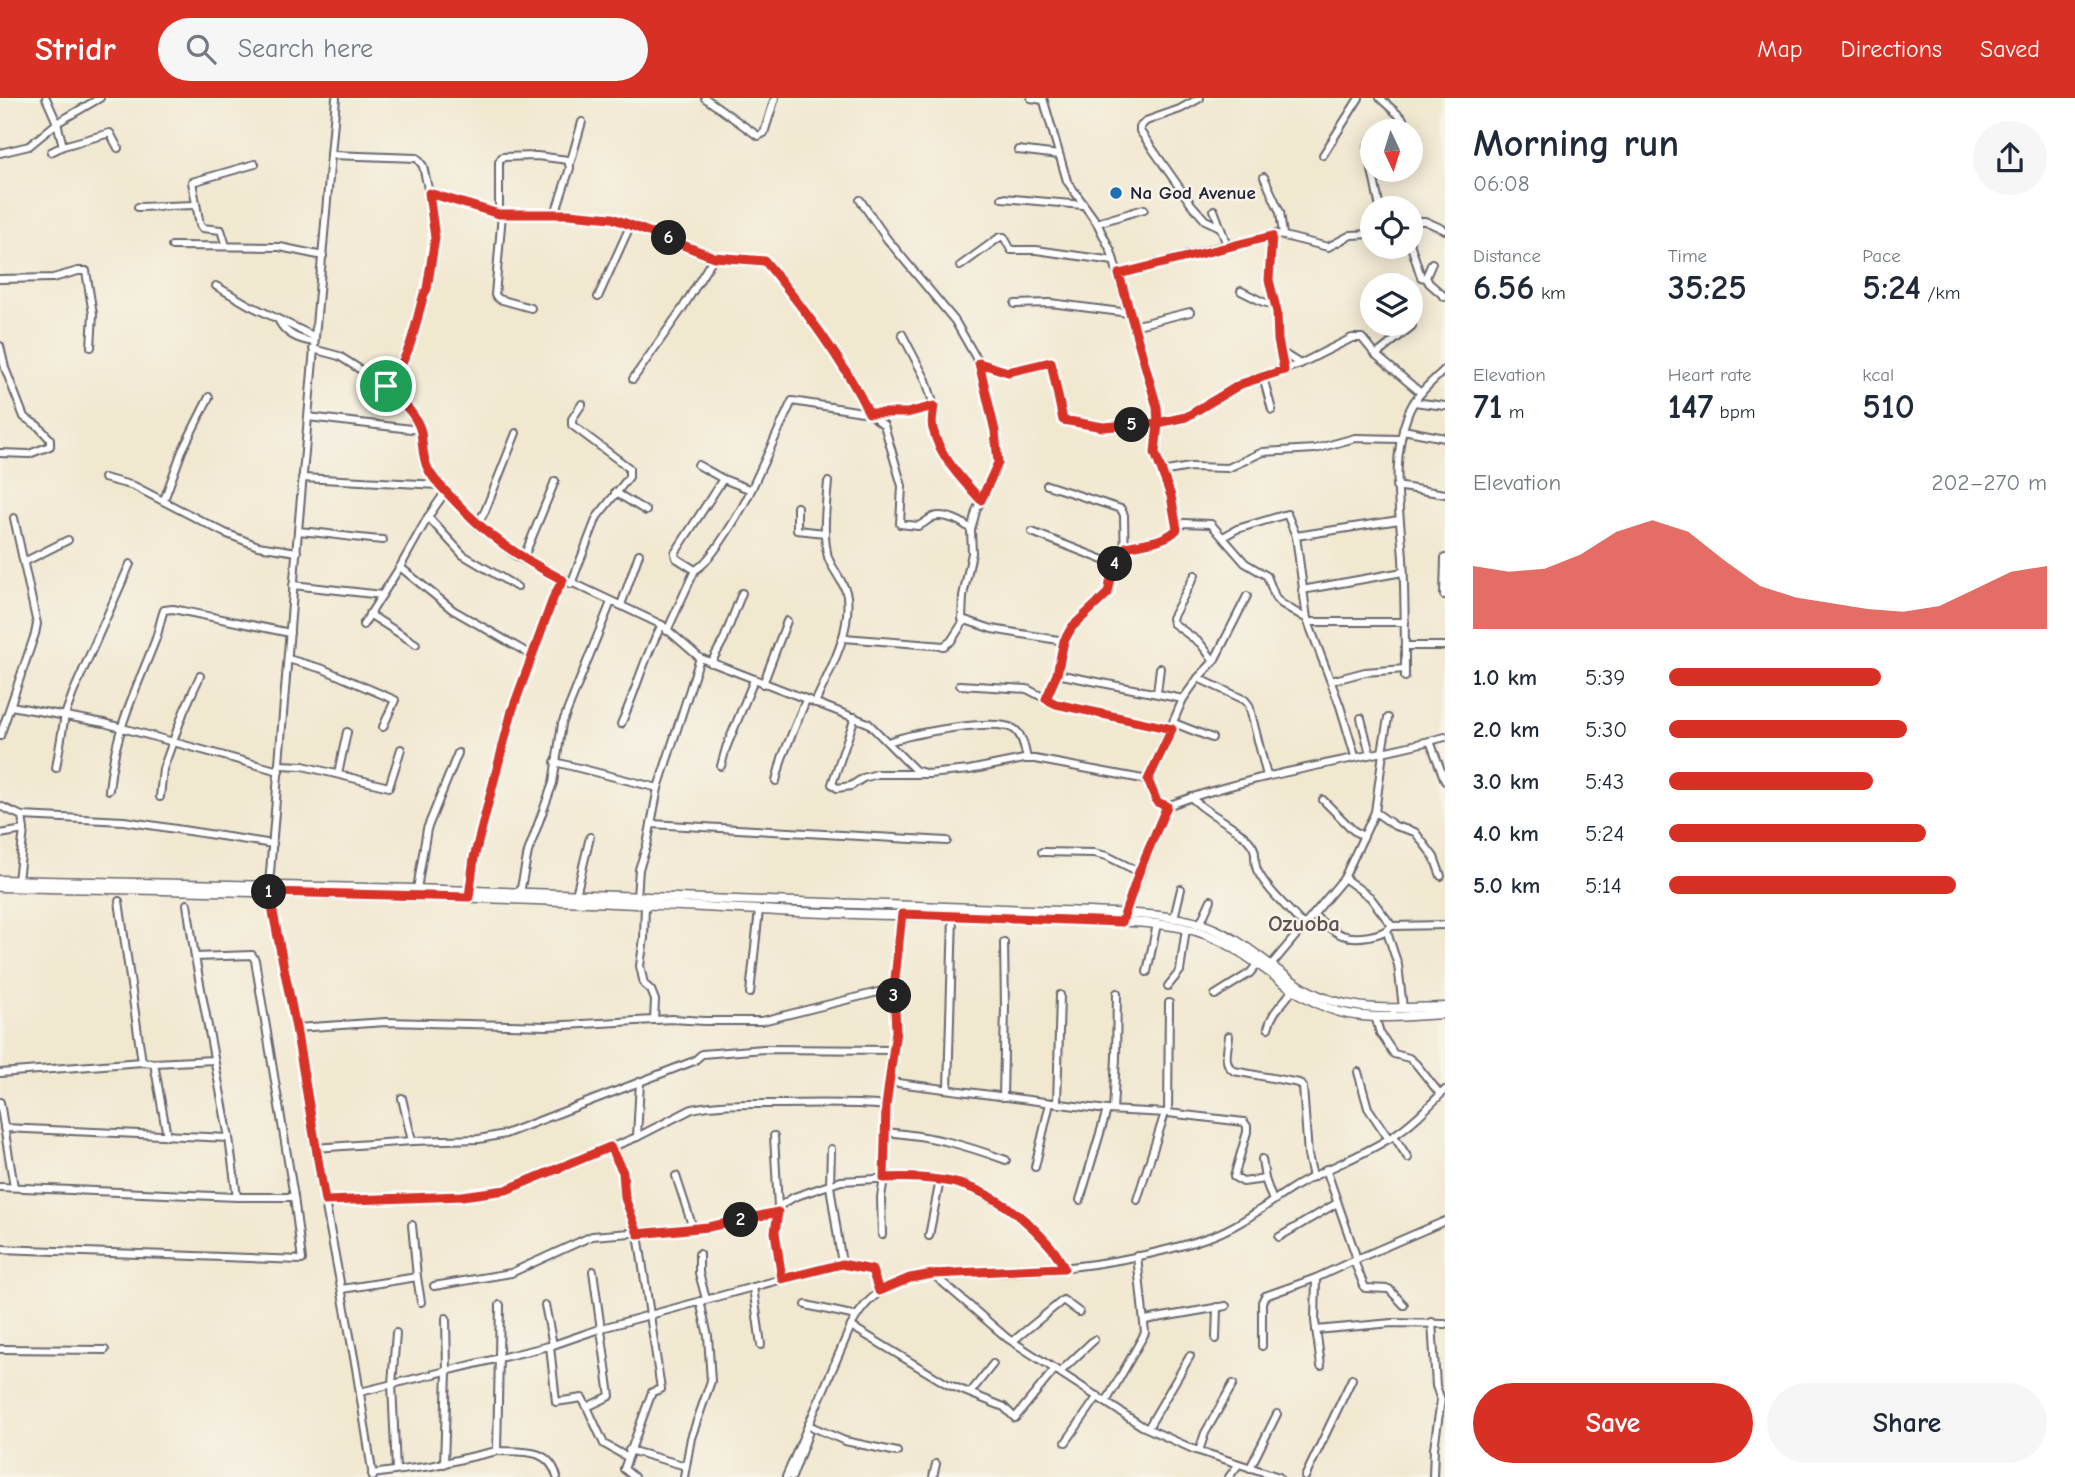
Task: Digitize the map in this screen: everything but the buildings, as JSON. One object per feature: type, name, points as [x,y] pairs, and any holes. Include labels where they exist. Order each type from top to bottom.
[{"type":"main road","points":[[0,880],[269,889],[520,893],[1123,918],[1186,928],[1215,937],[1258,963],[1293,989],[1331,1009],[1349,1014],[1375,1016],[1445,1014]]},
{"type":"main road","points":[[0,887],[417,889],[759,910],[953,916],[1174,918],[1200,924],[1232,937],[1303,988],[1333,1002],[1361,1008],[1445,1007]]},
{"type":"street","points":[[46,98],[63,146]]},
{"type":"street","points":[[0,153],[29,146],[57,123],[100,98]]},
{"type":"street","points":[[336,98],[269,889],[360,1392],[372,1476],[444,1464],[497,1451],[543,1455],[552,1464],[557,1477]]},
{"type":"street","points":[[705,98],[751,132],[761,135],[775,98]]},
{"type":"street","points":[[1031,98],[1043,99],[1067,181],[1097,223],[1119,274],[1157,407],[1155,453],[1171,496],[1177,529]]},
{"type":"street","points":[[1200,98],[1180,109],[1146,121],[1140,127],[1143,137],[1205,220],[1220,227]]},
{"type":"street","points":[[1324,155],[1359,98]]},
{"type":"street","points":[[1380,98],[1403,119]]},
{"type":"street","points":[[555,214],[582,122]]},
{"type":"street","points":[[51,152],[110,133],[118,148]]},
{"type":"street","points":[[1018,150],[1059,155]]},
{"type":"street","points":[[331,155],[400,155],[417,158],[423,166],[435,238],[427,289],[407,357],[386,386]]},
{"type":"street","points":[[531,308],[499,299],[495,295],[500,159],[518,155],[565,158],[570,164]]},
{"type":"street","points":[[226,246],[222,230],[202,228],[200,225],[192,182],[255,163]]},
{"type":"street","points":[[1264,177],[1280,212],[1283,235]]},
{"type":"street","points":[[429,193],[500,214],[612,218],[714,257],[765,261],[796,298],[853,381],[869,413],[884,425],[902,486],[900,524],[921,526],[933,517],[940,516],[959,521],[971,530]]},
{"type":"street","points":[[1002,198],[1083,205]]},
{"type":"street","points":[[860,200],[887,239],[955,321],[979,363],[995,431],[998,463],[971,530],[972,553],[961,614],[964,621]]},
{"type":"street","points":[[138,208],[195,205]]},
{"type":"street","points":[[1097,223],[1144,209]]},
{"type":"street","points":[[1214,210],[1227,246]]},
{"type":"street","points":[[1423,221],[1445,230]]},
{"type":"street","points":[[598,297],[618,258],[631,224]]},
{"type":"street","points":[[1119,274],[1272,236],[1283,235],[1328,247],[1351,235],[1360,235]]},
{"type":"street","points":[[1272,236],[1269,280],[1284,370]]},
{"type":"street","points":[[960,266],[986,246],[1004,237],[1011,250],[1036,250],[1114,261]]},
{"type":"street","points":[[172,246],[280,247],[323,256]]},
{"type":"street","points":[[633,379],[714,257]]},
{"type":"street","points":[[1415,259],[1421,277],[1426,278],[1445,297]]},
{"type":"street","points":[[1426,278],[1432,262]]},
{"type":"street","points":[[0,279],[53,278],[86,271],[93,314],[91,348]]},
{"type":"street","points":[[216,286],[279,320],[291,335],[339,356],[386,386],[407,408],[420,430],[424,460],[429,472],[477,525],[523,559],[664,628],[710,663],[867,723],[915,770],[928,774]]},
{"type":"street","points":[[1241,291],[1275,305]]},
{"type":"street","points":[[1015,304],[1050,303],[1129,313]]},
{"type":"street","points":[[1133,326],[1190,312]]},
{"type":"street","points":[[902,334],[926,380],[934,406],[932,427],[943,451],[958,476],[981,500]]},
{"type":"street","points":[[1376,355],[1400,336]]},
{"type":"street","points":[[979,363],[1008,372],[1051,362],[1063,420],[1103,427],[1158,423],[1186,417],[1241,384],[1284,370],[1352,338],[1362,338],[1376,355],[1421,393]]},
{"type":"street","points":[[0,346],[2,370],[24,417],[50,439],[50,446],[29,454],[0,453]]},
{"type":"street","points":[[1281,352],[1300,363]]},
{"type":"street","points":[[1331,681],[1365,672],[1405,673],[1403,572],[1396,486],[1400,439],[1414,402],[1445,369]]},
{"type":"street","points":[[1263,377],[1272,410]]},
{"type":"street","points":[[164,500],[181,451],[209,397]]},
{"type":"street","points":[[621,724],[654,639],[664,628],[695,570],[702,567],[712,556],[752,488],[773,447],[790,401],[869,413],[907,413],[934,406]]},
{"type":"street","points":[[1414,402],[1445,406]]},
{"type":"street","points":[[570,584],[597,517],[629,477],[629,468],[572,425],[572,419],[582,404]]},
{"type":"street","points":[[308,417],[420,430]]},
{"type":"street","points":[[1403,430],[1445,438]]},
{"type":"street","points":[[477,525],[485,512],[516,433]]},
{"type":"street","points":[[1161,472],[1190,467],[1228,468],[1263,452],[1315,449],[1355,438],[1400,439]]},
{"type":"street","points":[[698,465],[723,479],[752,488]]},
{"type":"street","points":[[104,478],[134,486],[225,533],[258,546],[297,552]]},
{"type":"street","points":[[302,478],[440,485]]},
{"type":"street","points":[[695,570],[676,558],[675,553],[723,479]]},
{"type":"street","points":[[523,559],[555,481]]},
{"type":"street","points":[[815,703],[844,638],[846,591],[829,559],[825,533],[828,482]]},
{"type":"street","points":[[1032,532],[1114,564],[1125,564],[1124,515],[1121,509],[1047,485]]},
{"type":"street","points":[[1396,486],[1445,494]]},
{"type":"street","points":[[363,625],[446,491]]},
{"type":"street","points":[[615,492],[646,511]]},
{"type":"street","points":[[797,507],[797,530],[825,533]]},
{"type":"street","points":[[1223,537],[1237,529],[1287,514],[1297,536],[1308,620],[1355,756]]},
{"type":"street","points":[[428,517],[463,555],[517,587]]},
{"type":"street","points":[[0,736],[37,624],[13,518]]},
{"type":"street","points":[[1297,536],[1399,520]]},
{"type":"street","points":[[1126,547],[1174,533],[1185,523],[1204,522],[1216,528],[1245,563],[1267,576],[1276,599],[1308,620],[1405,622]]},
{"type":"street","points":[[298,531],[383,540]]},
{"type":"street","points":[[24,562],[68,540]]},
{"type":"street","points":[[621,605],[639,554]]},
{"type":"street","points":[[1444,596],[1445,558]]},
{"type":"street","points":[[56,768],[65,715],[130,564]]},
{"type":"street","points":[[1046,699],[1057,674],[1064,641],[1072,627],[1108,593],[1114,564]]},
{"type":"street","points":[[400,567],[453,610],[533,656]]},
{"type":"street","points":[[1303,590],[1403,572]]},
{"type":"street","points":[[1195,575],[1172,618],[1173,623],[1200,643],[1214,660]]},
{"type":"street","points":[[469,894],[474,858],[512,711],[554,596],[563,580]]},
{"type":"street","points":[[293,585],[382,595]]},
{"type":"street","points":[[710,663],[724,639],[741,593]]},
{"type":"street","points":[[1247,596],[1214,660],[1183,699],[1148,780],[1157,802],[1167,806],[1268,776],[1445,737]]},
{"type":"street","points":[[520,893],[528,852],[553,783],[566,711],[611,602]]},
{"type":"street","points":[[108,790],[112,755],[120,728],[166,608],[290,633]]},
{"type":"street","points":[[369,614],[416,644]]},
{"type":"street","points":[[763,684],[787,621]]},
{"type":"street","points":[[844,638],[944,646],[951,641],[964,621]]},
{"type":"street","points":[[964,621],[992,629],[1064,641]]},
{"type":"street","points":[[1405,646],[1445,646]]},
{"type":"street","points":[[637,897],[639,869],[659,788],[700,658]]},
{"type":"street","points":[[288,659],[323,669],[395,700],[383,727]]},
{"type":"street","points":[[1157,693],[1160,668]]},
{"type":"street","points":[[1057,674],[1183,699]]},
{"type":"street","points":[[160,797],[163,769],[200,676]]},
{"type":"street","points":[[1198,678],[1245,700],[1249,705],[1268,776]]},
{"type":"street","points":[[721,766],[754,680]]},
{"type":"street","points":[[960,685],[1027,689],[1056,704],[1173,726],[1212,738]]},
{"type":"street","points":[[776,781],[782,758],[806,700]]},
{"type":"street","points":[[11,706],[65,715],[279,768],[303,766],[388,787],[401,749]]},
{"type":"street","points":[[855,717],[832,784],[835,787],[852,786],[863,778],[877,774],[908,776],[969,770],[1027,759],[1148,780]]},
{"type":"street","points":[[1361,718],[1370,754]]},
{"type":"street","points":[[1272,964],[1344,878],[1364,837],[1375,812],[1388,718]]},
{"type":"street","points":[[888,741],[966,727],[1003,726],[1014,729],[1019,734],[1027,759]]},
{"type":"street","points":[[338,774],[347,732]]},
{"type":"street","points":[[1430,741],[1445,781]]},
{"type":"street","points":[[417,889],[427,829],[458,753]]},
{"type":"street","points":[[555,762],[659,788]]},
{"type":"street","points":[[1191,797],[1216,818],[1246,837],[1256,853],[1258,870],[1303,925]]},
{"type":"street","points":[[1323,800],[1353,830],[1364,837]]},
{"type":"street","points":[[0,806],[22,816],[124,821],[273,844]]},
{"type":"street","points":[[1123,918],[1167,806]]},
{"type":"street","points":[[1375,812],[1395,826],[1415,832],[1434,857],[1441,876]]},
{"type":"street","points":[[18,880],[24,830],[22,816]]},
{"type":"street","points":[[652,824],[947,841]]},
{"type":"street","points":[[0,834],[24,830]]},
{"type":"street","points":[[576,895],[590,838]]},
{"type":"street","points":[[1042,852],[1094,853],[1107,856],[1139,872]]},
{"type":"street","points":[[1344,878],[1370,897],[1392,926]]},
{"type":"street","points":[[1174,918],[1181,889]]},
{"type":"street","points":[[1200,924],[1211,900]]},
{"type":"street","points":[[119,901],[142,1062]]},
{"type":"street","points":[[187,904],[237,1197]]},
{"type":"street","points":[[645,905],[640,966],[644,984],[651,990],[655,1000],[654,1020]]},
{"type":"street","points":[[750,993],[759,910]]},
{"type":"street","points":[[882,1235],[881,1197],[886,1106],[896,1031],[894,988],[902,914]]},
{"type":"street","points":[[1312,915],[1342,935],[1364,936],[1387,932],[1392,926],[1445,925]]},
{"type":"street","points":[[948,1088],[953,916]]},
{"type":"street","points":[[1147,972],[1157,924]]},
{"type":"street","points":[[1168,986],[1181,971],[1186,928]]},
{"type":"street","points":[[1387,932],[1398,965],[1403,1008]]},
{"type":"street","points":[[1340,945],[1342,935]]},
{"type":"street","points":[[1003,1097],[1004,942]]},
{"type":"street","points":[[0,1249],[302,1259],[255,960],[252,955],[195,957]]},
{"type":"street","points":[[1215,995],[1247,976],[1258,963]]},
{"type":"street","points":[[296,1028],[386,1022],[547,1026],[654,1020],[762,1021],[894,988]]},
{"type":"street","points":[[1268,1028],[1273,1012],[1293,989]]},
{"type":"street","points":[[1080,1200],[1110,1110],[1116,1058],[1117,993]]},
{"type":"street","points":[[1035,1167],[1053,1103],[1060,995]]},
{"type":"street","points":[[1137,1200],[1166,1113],[1168,1003]]},
{"type":"street","points":[[786,1477],[856,1316],[879,1291],[910,1278],[933,1274],[1064,1268],[1137,1256],[1214,1235],[1236,1225],[1325,1169],[1391,1137],[1412,1122],[1443,1092],[1412,1060],[1394,1054],[1380,1032],[1375,1016]]},
{"type":"street","points":[[1229,1036],[1226,1063],[1228,1068],[1299,1083],[1303,1087],[1308,1155],[1313,1177]]},
{"type":"street","points":[[315,1148],[412,1140],[479,1139],[505,1134],[694,1061],[702,1054],[764,1049],[894,1050]]},
{"type":"street","points":[[0,1073],[214,1059]]},
{"type":"street","points":[[154,1063],[167,1136]]},
{"type":"street","points":[[1358,1072],[1368,1108],[1408,1158]]},
{"type":"street","points":[[636,1137],[640,1082]]},
{"type":"street","points":[[890,1082],[1110,1110],[1244,1122],[1247,1132],[1234,1177],[1243,1182],[1265,1179]]},
{"type":"street","points":[[402,1098],[412,1140]]},
{"type":"street","points":[[0,1102],[14,1187]]},
{"type":"street","points":[[325,1201],[462,1196],[506,1190],[636,1137],[700,1107],[855,1103],[886,1106]]},
{"type":"street","points":[[4,1128],[229,1138]]},
{"type":"street","points":[[885,1132],[928,1136],[966,1145],[1006,1160]]},
{"type":"street","points":[[774,1136],[778,1209],[775,1232],[782,1279]]},
{"type":"street","points":[[610,1147],[623,1172],[625,1198],[638,1234],[652,1314],[661,1389],[652,1392],[619,1477]]},
{"type":"street","points":[[831,1149],[830,1186],[842,1264]]},
{"type":"street","points":[[1262,1158],[1265,1179],[1273,1201]]},
{"type":"street","points":[[1325,1169],[1366,1288],[1389,1289],[1404,1305]]},
{"type":"street","points":[[676,1176],[693,1228]]},
{"type":"street","points":[[434,1286],[511,1273],[592,1236],[693,1228],[778,1209],[794,1197],[841,1181],[911,1177],[964,1184],[1002,1202],[1049,1244],[1064,1268]]},
{"type":"street","points":[[929,1236],[940,1180]]},
{"type":"street","points":[[0,1187],[294,1197]]},
{"type":"street","points":[[1279,1237],[1337,1203]]},
{"type":"street","points":[[1262,1346],[1262,1302],[1265,1296],[1316,1278],[1445,1221]]},
{"type":"street","points":[[412,1225],[421,1302]]},
{"type":"street","points":[[684,1477],[691,1438],[711,1381],[699,1254]]},
{"type":"street","points":[[1106,1402],[1144,1337],[1145,1320],[1137,1256]]},
{"type":"street","points":[[360,1392],[552,1346],[602,1328],[842,1264],[872,1270],[879,1291]]},
{"type":"street","points":[[587,1407],[610,1396],[593,1271]]},
{"type":"street","points":[[933,1274],[1013,1341],[1147,1429],[1199,1451],[1279,1477]]},
{"type":"street","points":[[341,1289],[417,1277]]},
{"type":"street","points":[[1316,1278],[1316,1331],[1321,1366]]},
{"type":"street","points":[[753,1287],[761,1345]]},
{"type":"street","points":[[1013,1341],[1063,1300],[1079,1312]]},
{"type":"street","points":[[497,1451],[500,1305]]},
{"type":"street","points":[[545,1305],[552,1346],[556,1402],[582,1398],[604,1444],[628,1454],[686,1466]]},
{"type":"street","points":[[806,1305],[856,1316]]},
{"type":"street","points":[[1145,1320],[1226,1306]]},
{"type":"street","points":[[1216,1339],[1217,1307]]},
{"type":"street","points":[[444,1464],[446,1318]]},
{"type":"street","points":[[1432,1322],[1436,1386],[1441,1400],[1433,1477]]},
{"type":"street","points":[[1316,1331],[1392,1323],[1445,1324]]},
{"type":"street","points":[[851,1326],[947,1384],[1004,1406],[1015,1418],[1057,1370],[1094,1340]]},
{"type":"street","points":[[396,1333],[392,1384],[396,1470]]},
{"type":"street","points":[[0,1349],[105,1350]]},
{"type":"street","points":[[1147,1429],[1190,1356]]},
{"type":"street","points":[[970,1393],[993,1364]]},
{"type":"street","points":[[1305,1477],[1352,1379]]},
{"type":"street","points":[[1199,1451],[1205,1433],[1233,1384]]},
{"type":"street","points":[[1066,1441],[1098,1395]]},
{"type":"street","points":[[1250,1468],[1277,1414]]},
{"type":"street","points":[[808,1425],[845,1441],[897,1452]]},
{"type":"street","points":[[792,1477],[808,1436],[808,1425]]},
{"type":"street","points":[[933,1477],[936,1464]]},
{"type":"street","points":[[1229,1477],[1238,1465]]},
{"type":"street","points":[[624,1469],[634,1477]]},
{"type":"place","name":"Na God Avenue","points":[[1116,193]]},
{"type":"district","name":"Ozuoba","points":[[1304,923]]},
{"type":"route","points":[[386,386],[407,357],[416,318],[427,289],[435,238],[429,193],[499,214],[569,214],[612,218],[714,257],[765,261],[796,298],[853,381],[869,413],[907,413],[934,406],[932,427],[943,451],[958,476],[981,500],[998,463],[995,431],[979,363],[1008,372],[1051,362],[1063,420],[1103,427],[1158,423],[1157,407],[1119,274],[1272,236],[1269,280],[1277,312],[1278,340],[1284,370],[1241,384],[1186,417],[1158,423],[1156,461],[1171,496],[1177,529],[1161,538],[1126,547],[1125,564],[1114,564],[1108,593],[1072,627],[1064,641],[1057,674],[1046,699],[1056,704],[1172,729],[1148,780],[1157,802],[1167,806],[1139,872],[1122,922],[902,914],[894,988],[896,1031],[886,1106],[884,1178],[911,1177],[964,1184],[1002,1202],[1049,1244],[1064,1268],[933,1274],[910,1278],[879,1291],[872,1270],[842,1264],[782,1279],[775,1232],[778,1212],[708,1227],[638,1234],[625,1198],[623,1172],[610,1147],[506,1190],[462,1196],[325,1201],[296,1028],[269,892],[469,897],[474,858],[512,711],[554,596],[563,580],[518,557],[477,525],[429,472],[424,460],[420,430],[407,408],[386,386]]}]
